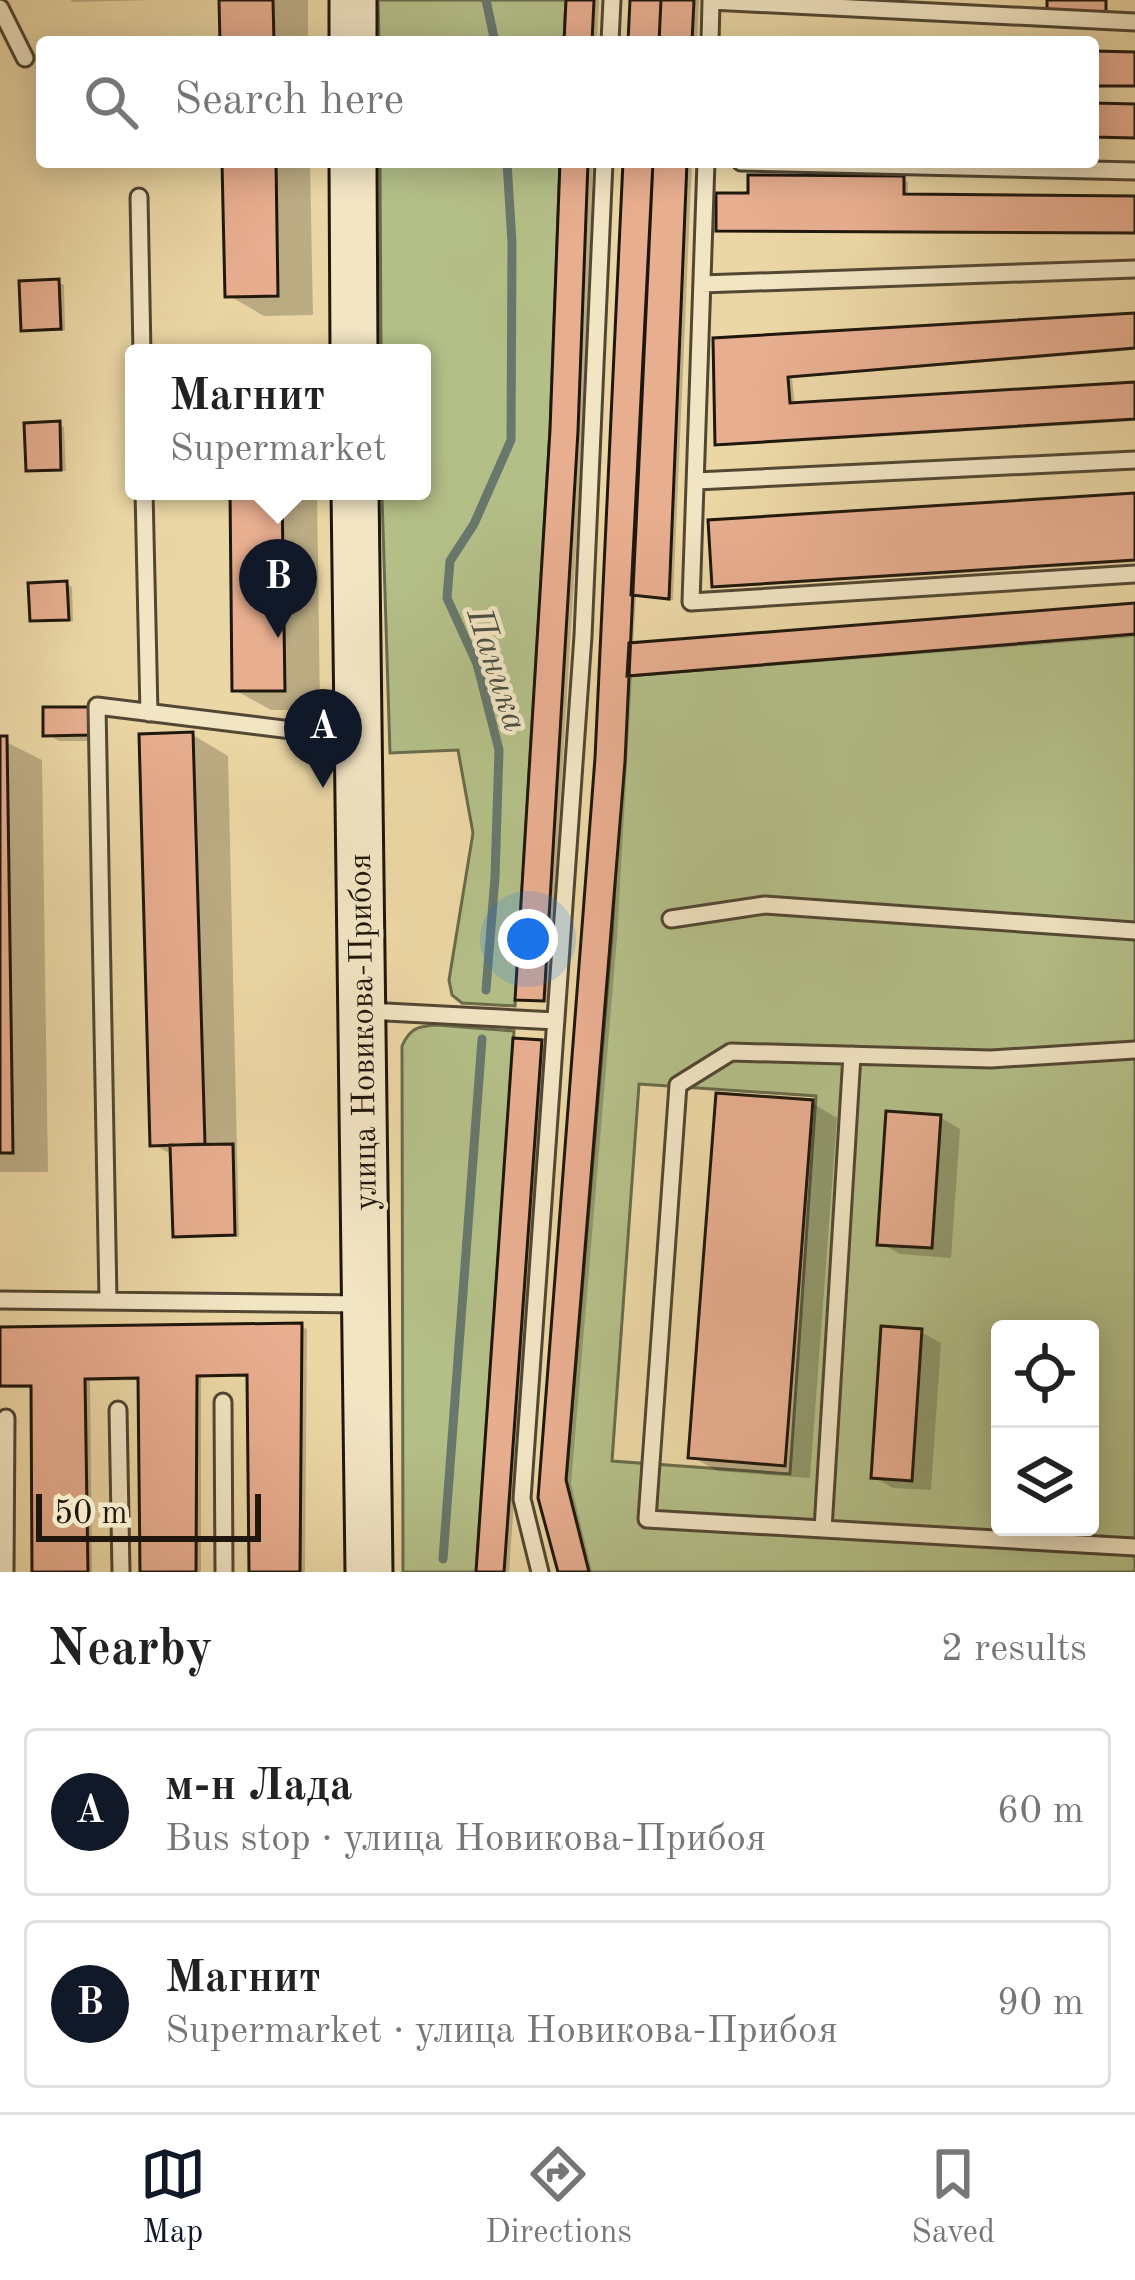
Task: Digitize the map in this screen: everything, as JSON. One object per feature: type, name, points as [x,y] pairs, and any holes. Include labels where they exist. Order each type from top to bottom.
[{"type":"street","points":[[353,0],[353,36]]},
{"type":"street","points":[[353,168],[354,344]]},
{"type":"street","name":"улица Новикова-Прибоя","points":[[355,500],[369,1572]]},
{"type":"lane","points":[[610,36],[612,0]]},
{"type":"lane","points":[[710,36],[711,1],[1128,22],[1121,0]]},
{"type":"lane","points":[[0,8],[25,58]]},
{"type":"lane","points":[[540,1572],[522,1499],[583,636],[604,168]]},
{"type":"lane","points":[[706,168],[691,602],[1135,574]]},
{"type":"lane","points":[[1004,168],[1135,171]]},
{"type":"lane","points":[[139,197],[142,344]]},
{"type":"lane","points":[[702,284],[1135,269]]},
{"type":"lane","points":[[695,482],[1135,460]]},
{"type":"lane","points":[[144,500],[148,712]]},
{"type":"lane","points":[[108,1300],[97,706],[356,738]]},
{"type":"lane","points":[[671,919],[765,905],[1135,931]]},
{"type":"lane","points":[[360,1011],[556,1021]]},
{"type":"lane","points":[[1135,1050],[991,1058],[731,1052],[678,1085],[647,1519],[1135,1547]]},
{"type":"lane","points":[[823,1529],[852,1055]]},
{"type":"lane","points":[[0,1300],[366,1304]]},
{"type":"lane","points":[[223,1402],[224,1572]]},
{"type":"lane","points":[[118,1410],[121,1572]]},
{"type":"lane","points":[[5,1572],[6,1418]]},
{"type":"green space","points":[[378,0],[566,0],[564,36],[379,36]]},
{"type":"green space","points":[[380,168],[560,168],[550,430],[515,1006],[462,1003],[452,995],[449,980],[473,833],[458,750],[390,753],[382,500],[431,500],[431,344],[381,344]]},
{"type":"green space","points":[[1135,634],[1135,1572],[589,1572],[566,1480],[612,934],[627,676]],"holes":[[[639,1084],[816,1096],[790,1474],[612,1461]]]},
{"type":"green space","points":[[437,1025],[514,1031],[476,1572],[403,1572],[402,1046],[415,1029]]},
{"type":"building","points":[[219,0],[273,0],[274,36],[220,36]]},
{"type":"building","points":[[566,0],[594,0],[592,36],[564,36]]},
{"type":"building","points":[[630,0],[661,0],[659,36],[628,36]]},
{"type":"building","points":[[661,0],[694,0],[692,36],[659,36]]},
{"type":"building","points":[[1047,0],[1106,0],[1106,13],[1047,12]]},
{"type":"building","points":[[1099,51],[1135,52],[1135,86],[1099,86]]},
{"type":"building","points":[[1099,103],[1135,104],[1135,138],[1099,137]]},
{"type":"building","points":[[222,168],[276,168],[278,296],[225,297]]},
{"type":"building","points":[[560,168],[588,168],[578,431],[544,1001],[515,1000],[550,430]]},
{"type":"building","points":[[623,168],[653,168],[625,762],[566,1480],[589,1572],[558,1572],[538,1498],[595,758]]},
{"type":"building","points":[[653,168],[687,168],[669,599],[631,595]]},
{"type":"building","points":[[748,175],[904,176],[904,194],[1135,196],[1135,233],[716,231],[716,193],[748,193]]},
{"type":"building","points":[[59,279],[61,329],[21,331],[19,281]]},
{"type":"building","points":[[1135,313],[1135,348],[788,377],[790,403],[1135,382],[1135,419],[715,445],[713,338]]},
{"type":"building","points":[[60,421],[61,470],[26,471],[24,423]]},
{"type":"building","points":[[1135,493],[1135,560],[712,587],[708,520]]},
{"type":"building","points":[[230,500],[282,500],[285,691],[232,691]]},
{"type":"building","points":[[67,581],[69,620],[30,621],[28,583]]},
{"type":"building","points":[[1135,603],[1135,634],[627,676],[629,643]]},
{"type":"building","points":[[43,707],[89,707],[89,735],[43,736]]},
{"type":"building","points":[[193,732],[205,1144],[150,1146],[139,734]]},
{"type":"building","points":[[0,736],[7,736],[13,1153],[0,1153]]},
{"type":"building","points":[[513,1038],[542,1040],[504,1572],[476,1572]]},
{"type":"building","points":[[716,1093],[813,1100],[785,1466],[688,1458]]},
{"type":"building","points":[[886,1111],[941,1115],[932,1248],[877,1245]]},
{"type":"building","points":[[233,1144],[235,1235],[173,1237],[170,1145]]},
{"type":"building","points":[[302,1323],[300,1572],[249,1572],[247,1375],[197,1376],[196,1572],[140,1572],[138,1378],[85,1379],[88,1572],[32,1572],[31,1386],[0,1386],[0,1327]]},
{"type":"building","points":[[881,1326],[922,1329],[912,1481],[871,1478]]},
{"type":"waterway","name":"Паника","points":[[486,0],[494,36]]},
{"type":"waterway","name":"Паника","points":[[486,990],[499,750],[477,664],[447,598],[450,561],[474,524],[511,440],[512,243],[507,168]]},
{"type":"waterway","name":"Паника","points":[[443,1559],[482,1039]]},
{"type":"place","name":"Магнит","points":[[278,638]]},
{"type":"place","name":"м-н Лада","points":[[323,788]]}]
